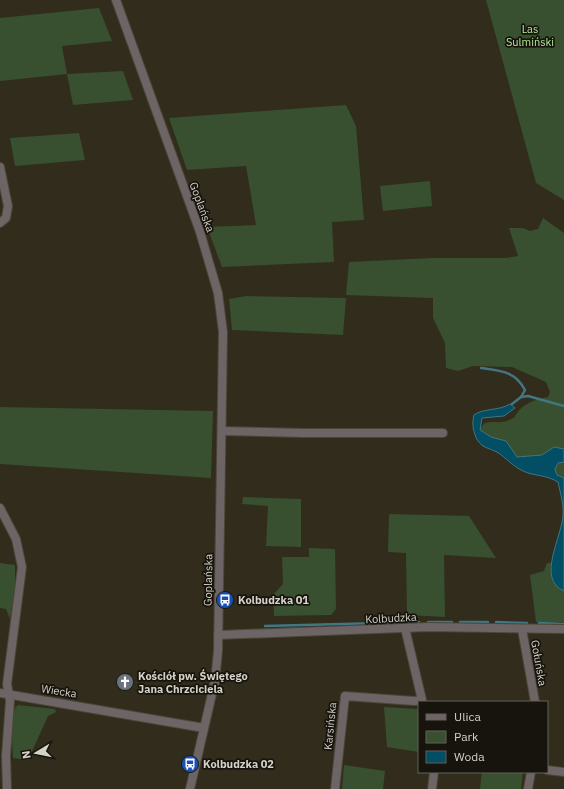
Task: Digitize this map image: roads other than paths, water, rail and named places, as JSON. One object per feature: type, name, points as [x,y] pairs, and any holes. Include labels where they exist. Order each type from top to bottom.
[{"type":"street","name":"Goplańska","points":[[116,0],[200,232],[216,286],[223,332],[218,635],[215,681],[190,789]]},
{"type":"street","points":[[0,167],[8,206],[6,218],[0,223]]},
{"type":"street","points":[[222,431],[304,433],[443,433]]},
{"type":"street","points":[[0,508],[16,539],[22,567],[7,684],[9,695],[7,789]]},
{"type":"street","name":"Kolbudzka","points":[[218,635],[405,628],[564,629]]},
{"type":"street","name":"Karsińska","points":[[405,628],[422,701]]},
{"type":"street","name":"Gołuńska","points":[[522,629],[535,701]]},
{"type":"street","name":"Wiecka","points":[[0,693],[114,711],[204,728]]},
{"type":"street","name":"Karsińska","points":[[335,789],[345,696],[418,702]]},
{"type":"street","points":[[548,770],[564,772]]},
{"type":"street","points":[[432,789],[434,773]]},
{"type":"street","points":[[528,789],[531,773]]},
{"type":"water","points":[[510,404],[515,408],[504,416],[482,418],[480,430],[491,437],[506,441],[517,457],[542,455],[554,447],[564,449],[564,462],[558,463],[555,469],[557,475],[564,478],[564,591],[556,585],[552,577],[551,567],[563,515],[558,482],[551,478],[528,473],[520,469],[498,453],[483,446],[475,436],[473,423],[474,415],[482,411],[501,408]]},
{"type":"waterway","points":[[481,368],[507,373],[517,379],[525,390],[521,397],[512,404]]},
{"type":"waterway","points":[[521,397],[528,396],[564,406]]},
{"type":"waterway","points":[[265,626],[419,622]]},
{"type":"waterway","points":[[428,622],[452,622]]},
{"type":"waterway","points":[[460,622],[488,622]]},
{"type":"waterway","points":[[496,622],[527,623]]},
{"type":"waterway","points":[[539,623],[564,624]]},
{"type":"place","name":"Kolbudzka 01","points":[[225,600]]},
{"type":"place","name":"Kościół pw. Świętego Jana Chrzciciela","points":[[125,682]]},
{"type":"place","name":"Kolbudzka 02","points":[[190,764]]},
{"type":"park label","name":"Las Sulmiński","points":[[530,35]]}]
